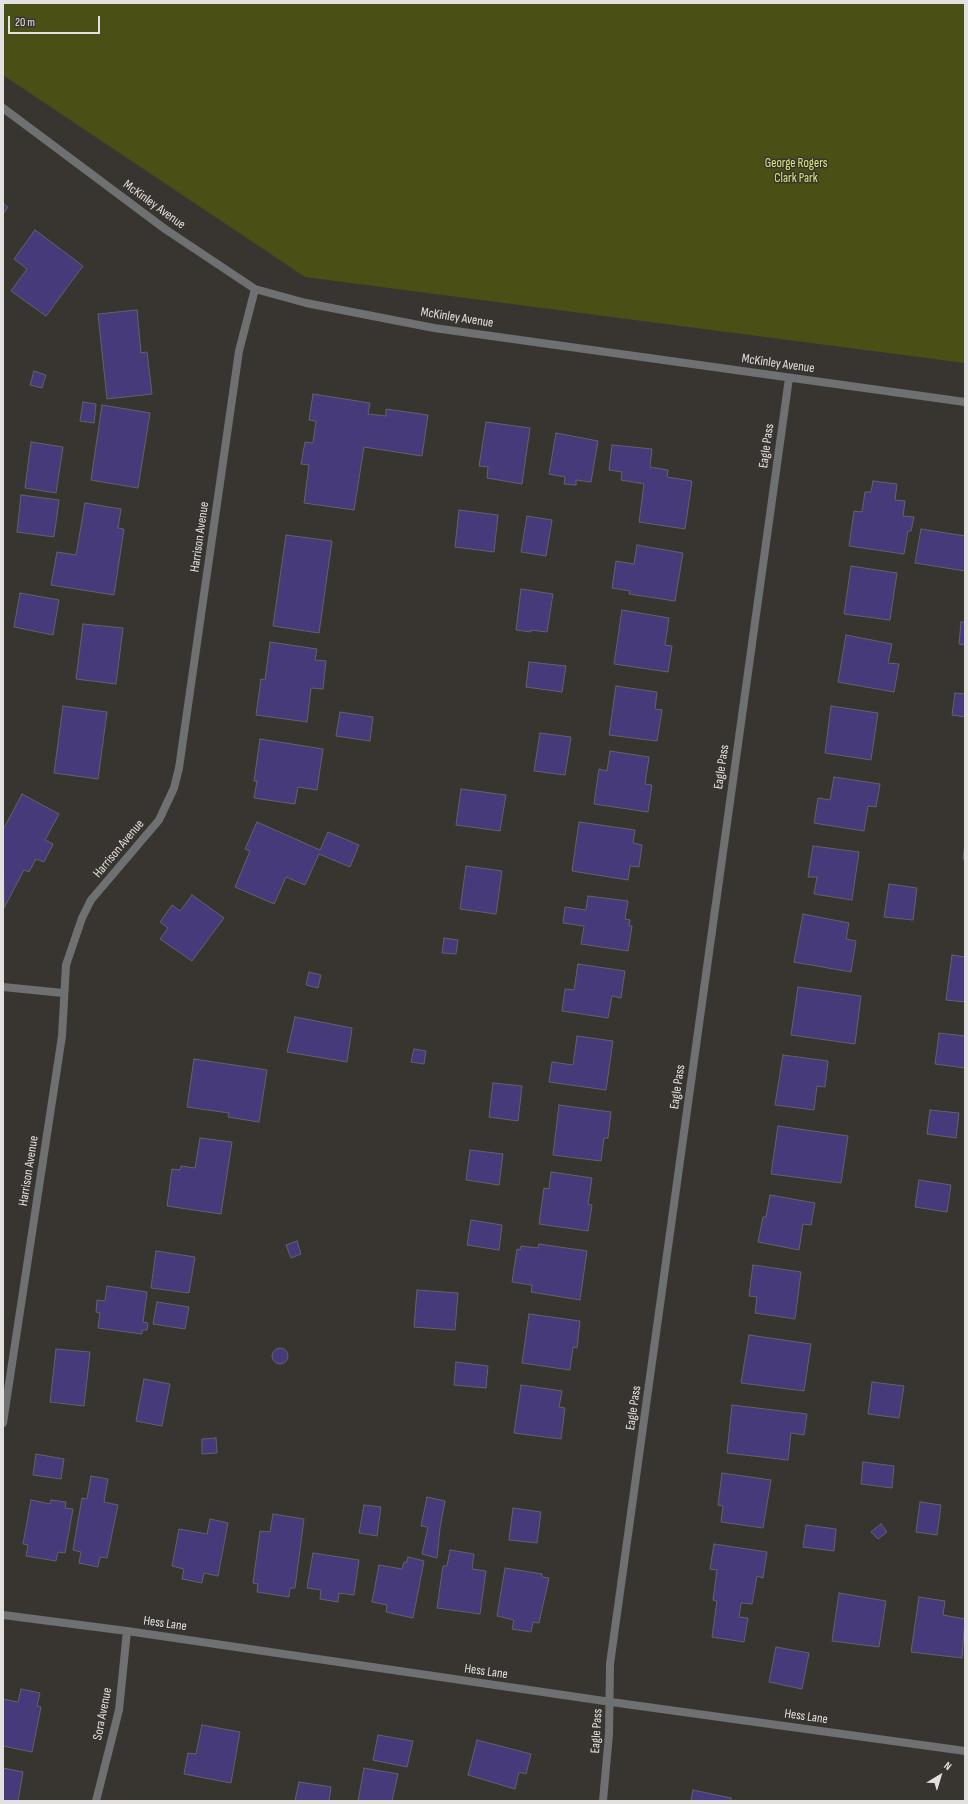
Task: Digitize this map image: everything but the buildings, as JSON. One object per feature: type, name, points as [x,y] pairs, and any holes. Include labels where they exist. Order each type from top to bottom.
[{"type":"street","name":"McKinley Avenue","points":[[3,108],[165,230],[255,289],[306,303],[434,328],[965,402]]},
{"type":"street","name":"Harrison Avenue","points":[[3,1423],[62,1036],[63,993],[66,965],[82,918],[92,900],[158,820],[174,788],[179,768],[239,351],[255,289]]},
{"type":"street","name":"Eagle Pass","points":[[603,1801],[606,1781],[611,1702],[610,1664],[789,378]]},
{"type":"street","points":[[3,987],[63,993]]},
{"type":"street","name":"Hess Lane","points":[[3,1615],[127,1631],[611,1702],[965,1751]]},
{"type":"street","name":"Sora Avenue","points":[[96,1801],[119,1710],[127,1631]]},
{"type":"green space","name":"George Rogers Clark Park","points":[[3,3],[965,3],[965,363],[305,277],[3,75]]}]
